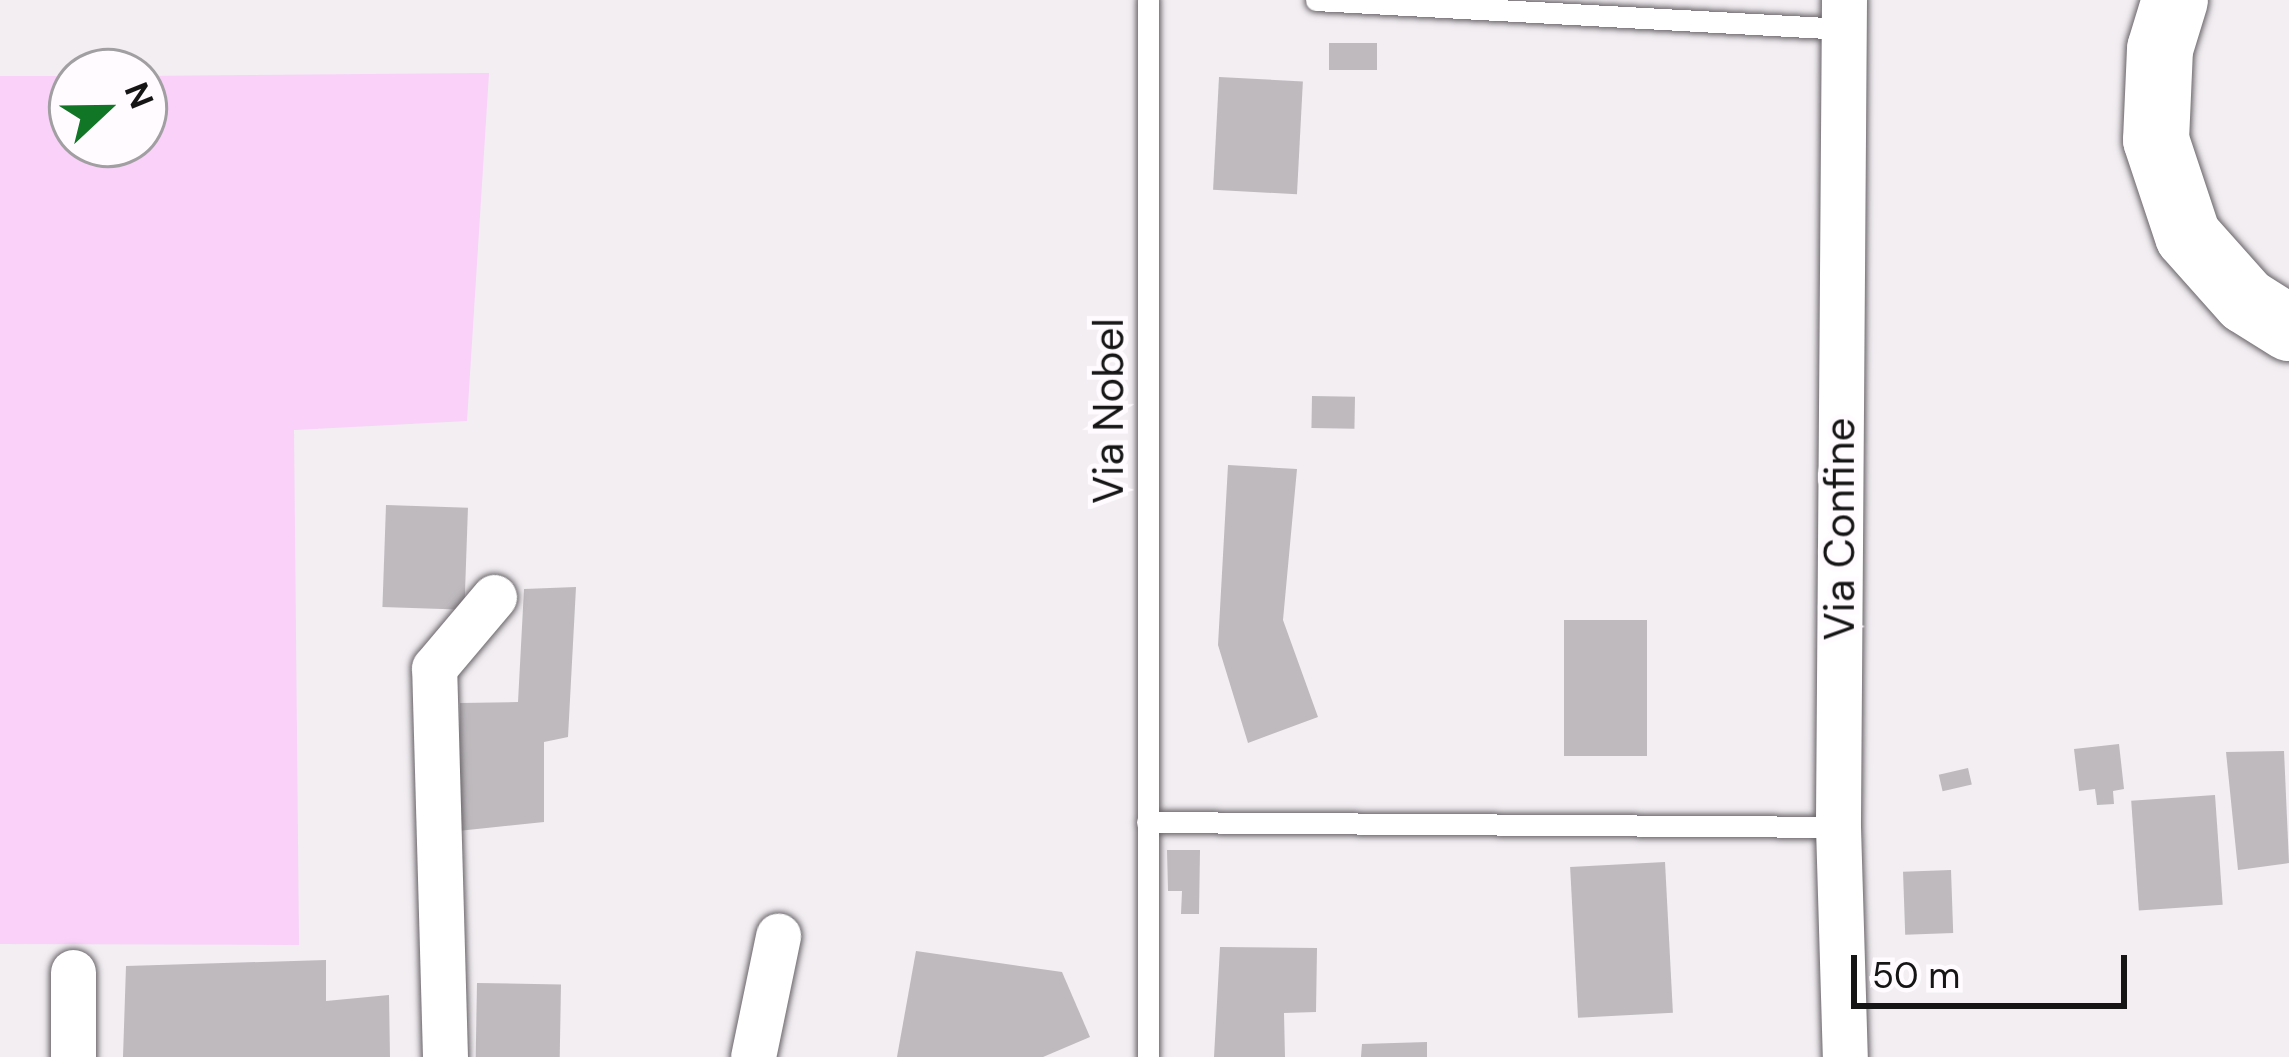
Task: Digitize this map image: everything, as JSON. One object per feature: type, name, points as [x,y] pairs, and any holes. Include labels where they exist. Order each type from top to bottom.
[{"type":"main road","points":[[2175,0],[2160,49],[2156,140],[2188,236],[2246,301],[2289,328]]},
{"type":"street","name":"Via Confine","points":[[1844,14],[1838,827],[1845,1057]]},
{"type":"street","points":[[445,1057],[434,668],[494,597]]},
{"type":"street","points":[[753,1057],[778,936]]},
{"type":"street","points":[[73,972],[73,1057]]},
{"type":"lane","name":"Via Nobel","points":[[1148,0],[1148,1057]]},
{"type":"lane","points":[[1316,0],[1844,14]]},
{"type":"lane","points":[[1148,822],[1838,827]]},
{"type":"shaded area","points":[[489,73],[467,421],[294,430],[299,945],[0,944],[0,76],[48,76],[48,168],[168,168],[168,76]]},
{"type":"building","points":[[1329,43],[1377,43],[1377,70],[1329,70]]},
{"type":"building","points":[[1219,77],[1303,81],[1297,194],[1213,190]]},
{"type":"building","points":[[1312,396],[1355,397],[1354,429],[1311,428]]},
{"type":"building","points":[[1228,465],[1297,469],[1283,620],[1318,717],[1248,743],[1218,645]]},
{"type":"building","points":[[386,505],[468,508],[464,610],[382,607]]},
{"type":"building","points":[[576,587],[568,737],[544,742],[544,822],[458,831],[460,703],[518,702],[524,589]]},
{"type":"building","points":[[1564,620],[1647,620],[1647,756],[1564,756]]},
{"type":"building","points":[[2119,744],[2124,789],[2113,791],[2114,804],[2097,805],[2095,789],[2079,791],[2074,749]]},
{"type":"building","points":[[2284,751],[2289,863],[2238,870],[2226,752]]},
{"type":"building","points":[[1968,768],[1972,785],[1943,791],[1939,775]]},
{"type":"building","points":[[2215,795],[2223,905],[2139,911],[2131,801]]},
{"type":"building","points":[[1167,850],[1200,850],[1199,914],[1181,914],[1182,891],[1168,891]]},
{"type":"building","points":[[1665,862],[1673,1013],[1578,1018],[1570,867]]},
{"type":"building","points":[[1951,870],[1953,933],[1905,935],[1903,872]]},
{"type":"building","points":[[1220,947],[1317,948],[1316,1012],[1284,1013],[1285,1057],[1214,1057]]},
{"type":"building","points":[[916,951],[1062,972],[1090,1037],[1043,1057],[897,1057]]},
{"type":"building","points":[[326,960],[326,1001],[389,995],[390,1057],[123,1057],[126,966]]},
{"type":"building","points":[[477,983],[561,984],[560,1057],[476,1057]]},
{"type":"building","points":[[1427,1042],[1427,1057],[1361,1057],[1362,1044]]}]
